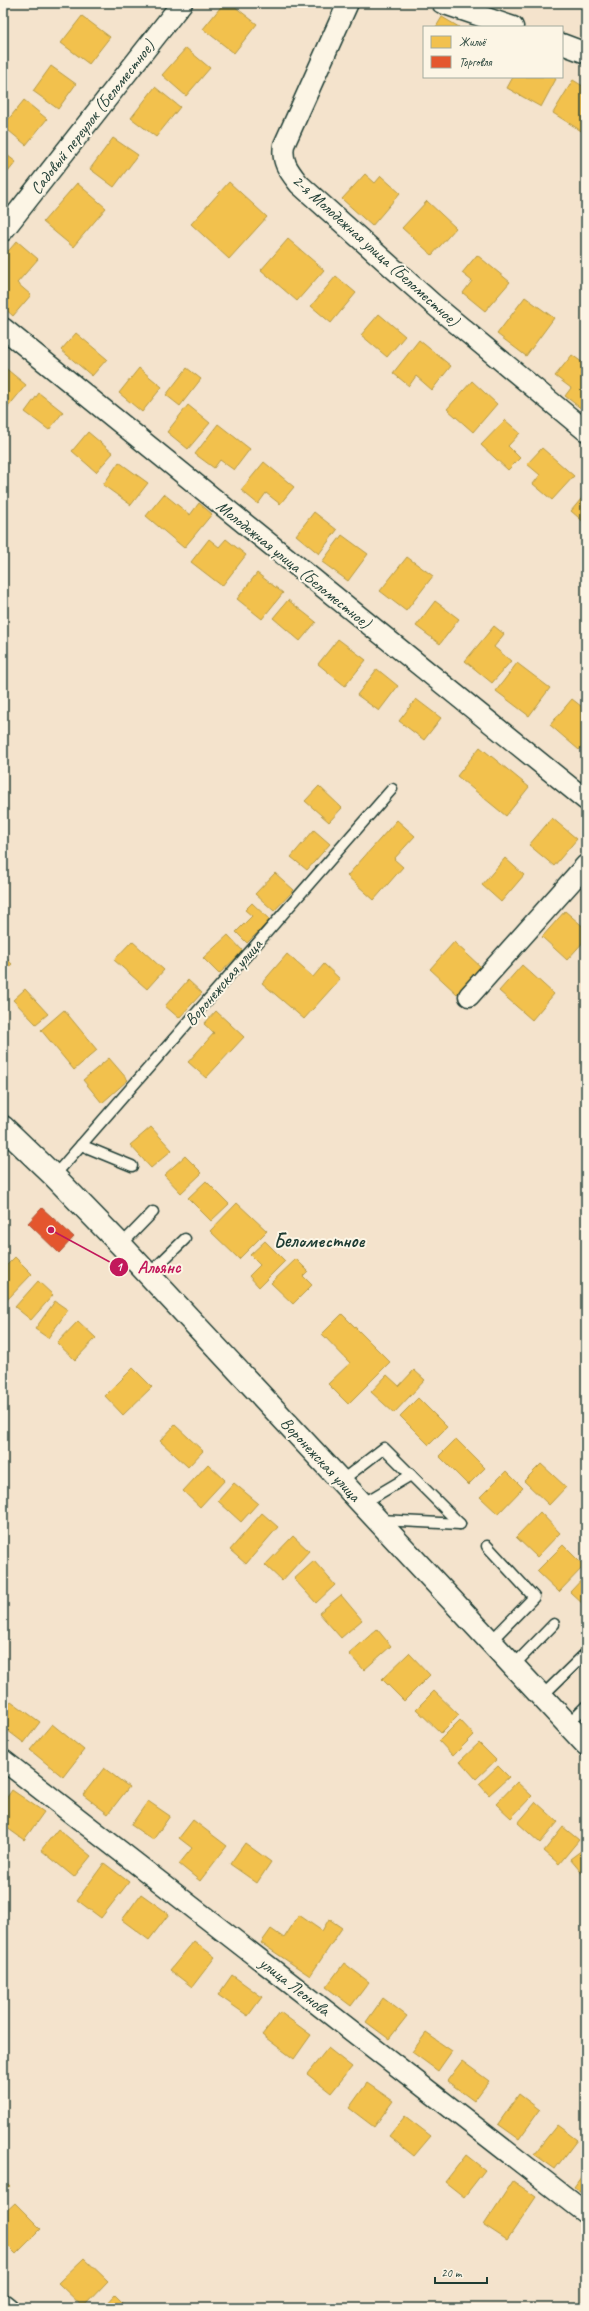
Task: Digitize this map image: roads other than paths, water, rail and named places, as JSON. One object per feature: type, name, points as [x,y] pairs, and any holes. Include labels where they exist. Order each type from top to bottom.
[{"type":"street","name":"Садовый переулок (Беломестное)","points":[[3,231],[182,3]]},
{"type":"street","name":"2-я Молодежная улица (Беломестное)","points":[[348,3],[284,145],[282,155],[285,165],[299,184],[433,304],[586,431]]},
{"type":"street","points":[[442,3],[510,26]]},
{"type":"street","points":[[563,44],[586,52]]},
{"type":"street","name":"Молодежная улица (Беломестное)","points":[[3,328],[586,800]]},
{"type":"street","points":[[469,996],[586,865]]},
{"type":"street","name":"Воронежская улица","points":[[3,1127],[54,1176],[121,1246],[586,1744]]},
{"type":"street","name":"улица Леонова","points":[[3,1760],[586,2213]]},
{"type":"street","points":[[3,2304],[8,2308]]},
{"type":"lane","name":"Воронежская улица","points":[[54,1176],[392,789]]},
{"type":"lane","points":[[81,1146],[132,1166]]},
{"type":"lane","points":[[121,1246],[153,1212]]},
{"type":"lane","points":[[148,1275],[185,1239]]},
{"type":"lane","points":[[341,1481],[384,1448],[460,1524],[377,1520]]},
{"type":"lane","points":[[362,1504],[411,1475]]},
{"type":"lane","points":[[487,1546],[534,1598],[491,1642]]},
{"type":"lane","points":[[513,1666],[554,1624]]},
{"type":"lane","points":[[542,1696],[586,1653]]},
{"type":"lane","points":[[568,1724],[586,1706]]},
{"type":"place","name":"Альянс","points":[[51,1230]]},
{"type":"district","name":"Беломестное","points":[[319,1240]]}]
